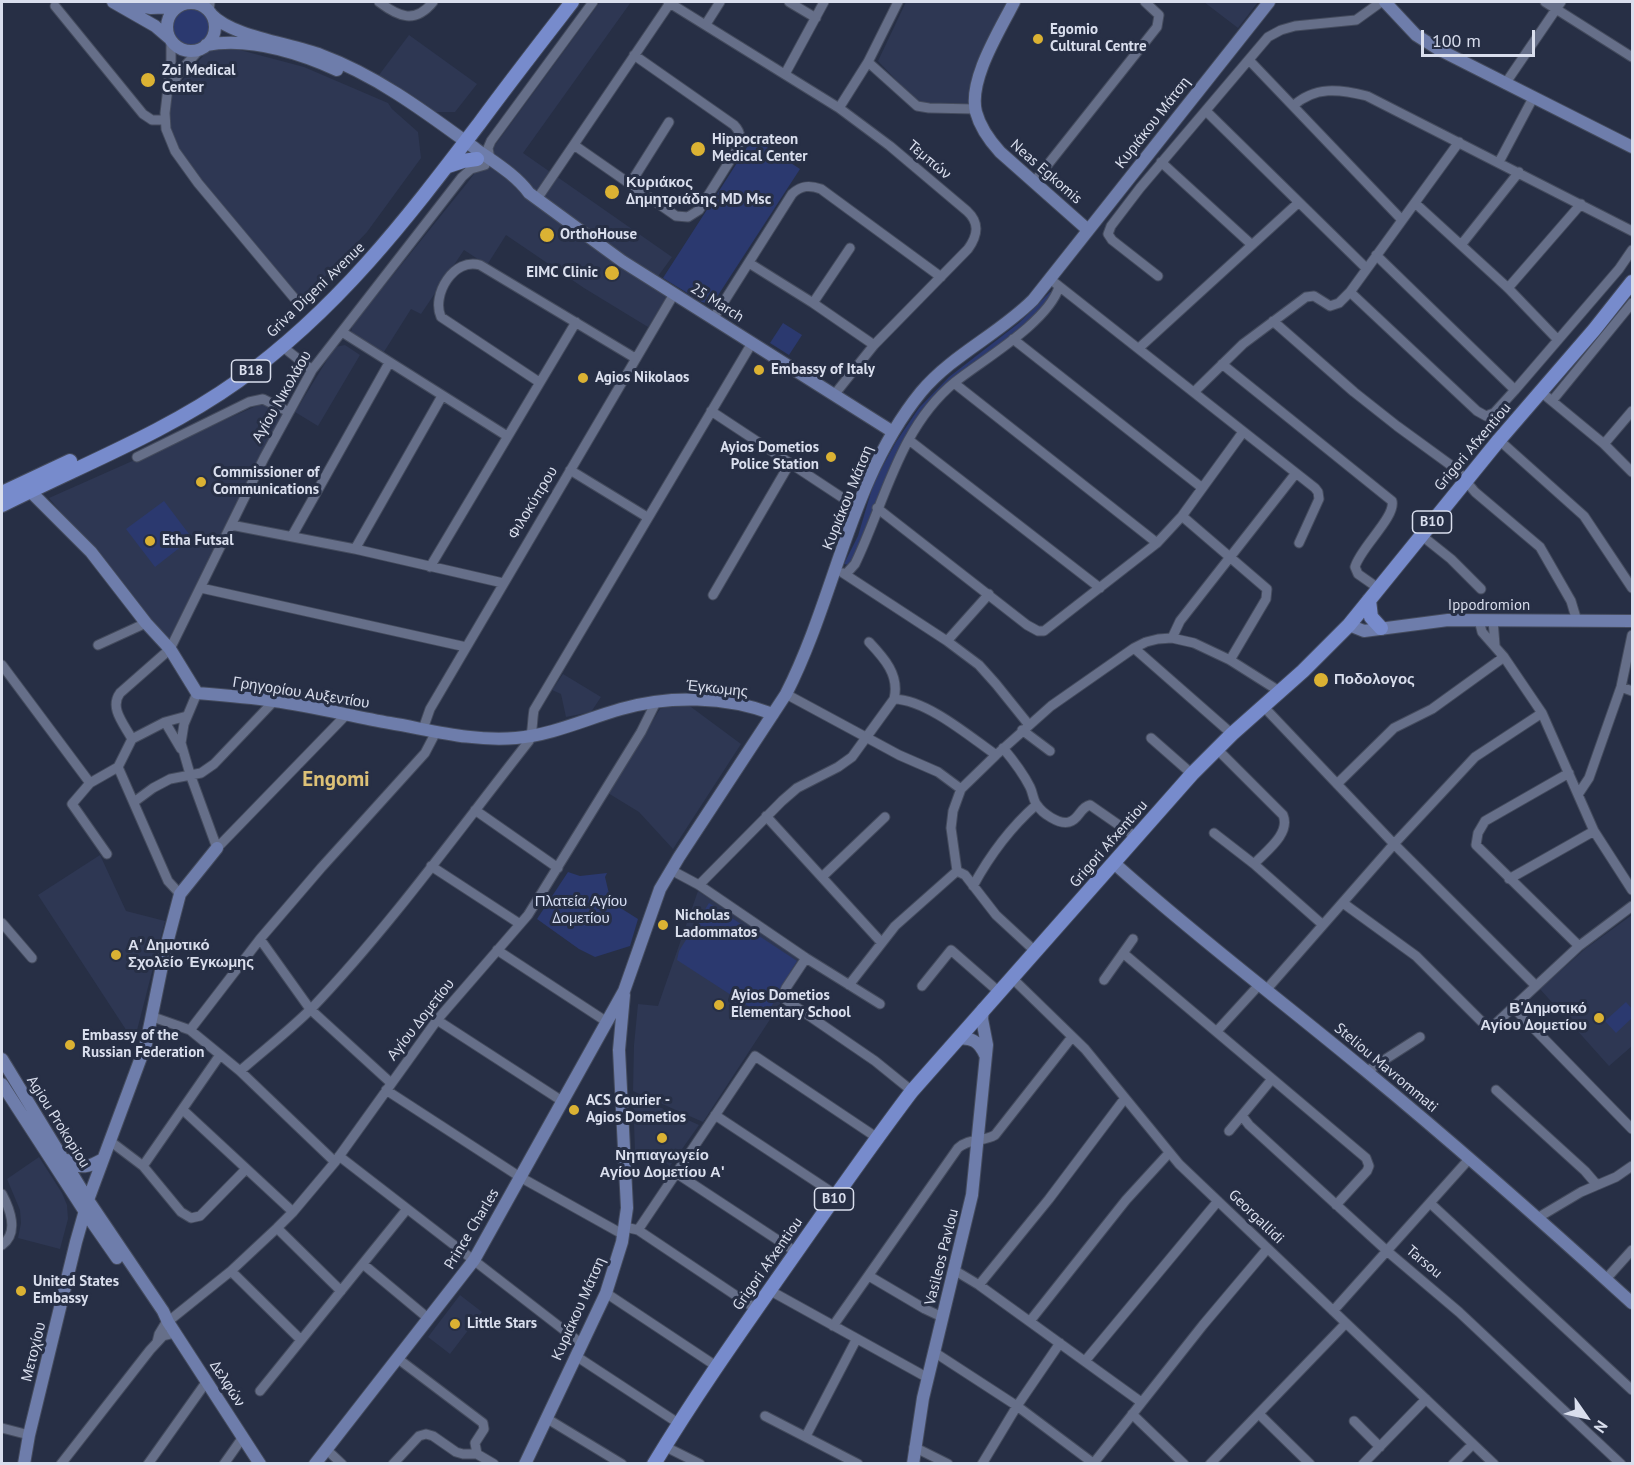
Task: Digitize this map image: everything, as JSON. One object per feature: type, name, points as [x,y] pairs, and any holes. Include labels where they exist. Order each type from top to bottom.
[{"type":"main road","points":[[115,2],[151,8],[189,3],[210,9],[216,20],[235,30],[307,50],[364,75],[403,98],[460,142]]},
{"type":"main road","points":[[115,2],[149,22],[185,50],[231,42],[255,44],[331,67],[387,96],[460,142]]},
{"type":"main road","name":"Griva Digeni Avenue","points":[[2,505],[165,427],[236,382],[312,322],[357,277],[446,167],[460,142],[562,2]]},
{"type":"main road","name":"Griva Digeni Avenue","points":[[2,493],[160,420],[255,360],[308,315],[374,247],[572,2]]},
{"type":"main road","points":[[975,109],[978,83],[986,58],[1014,2]]},
{"type":"main road","name":"Κυριάκου Μάτση","points":[[607,1022],[624,991],[660,889],[786,693],[841,572],[858,508],[878,460],[909,407],[937,375],[1015,317],[1054,283],[1089,230],[1128,179],[1269,2]]},
{"type":"main road","points":[[1383,2],[1421,39],[1632,147]]},
{"type":"main road","points":[[170,39],[167,22],[170,15],[181,4]]},
{"type":"main road","points":[[204,46],[211,39],[214,28],[210,9]]},
{"type":"main road","name":"Neas Egkomis","points":[[975,109],[989,140],[1000,152],[1089,230]]},
{"type":"main road","name":"25 March","points":[[460,142],[484,161],[518,180],[533,196],[591,239],[712,319],[893,432]]},
{"type":"main road","points":[[446,167],[463,161],[484,161]]},
{"type":"main road","name":"Grigori Afxentiou","points":[[654,1464],[716,1366],[876,1137],[912,1091],[1216,748],[1349,625],[1632,281]]},
{"type":"main road","points":[[30,491],[90,552],[170,649],[197,693]]},
{"type":"main road","points":[[1374,594],[1371,617],[1381,628]]},
{"type":"main road","name":"Ippodromion","points":[[1349,625],[1364,631],[1425,622],[1632,621]]},
{"type":"main road","name":"Γρηγορίου Αυξεντίου","points":[[197,693],[274,700],[436,732],[492,738],[531,736],[623,708],[656,702]]},
{"type":"main road","name":"Έγκωμης","points":[[656,702],[703,700],[758,708],[773,714]]},
{"type":"main road","points":[[180,894],[217,848]]},
{"type":"main road","name":"Steliou Mavrommati","points":[[1114,863],[1153,898],[1367,1071],[1470,1158],[1539,1217],[1632,1303]]},
{"type":"main road","name":"Μετοχίου","points":[[24,1464],[76,1242],[86,1206],[142,1054],[153,1017],[165,951],[180,894]]},
{"type":"main road","name":"Κυριάκου Μάτση","points":[[525,1464],[606,1293],[616,1268],[624,1231],[627,1185],[619,1050],[624,991]]},
{"type":"main road","name":"Vasileos Pavlou","points":[[913,1464],[914,1447],[928,1378],[972,1195],[987,1038],[982,1019],[983,1010]]},
{"type":"main road","name":"Prince Charles","points":[[315,1464],[474,1260],[607,1022]]},
{"type":"main road","points":[[596,1040],[600,1037],[607,1037],[614,1041],[619,1050]]},
{"type":"main road","points":[[957,1039],[967,1038],[975,1041],[981,1046],[985,1055]]},
{"type":"main road","name":"Agiou Prokopiou","points":[[2,1059],[62,1156],[86,1206]]},
{"type":"main road","name":"Agiou Prokopiou","points":[[2,1084],[86,1206]]},
{"type":"main road","points":[[62,1156],[73,1165],[82,1168],[103,1159]]},
{"type":"main road","name":"Δελφών","points":[[86,1206],[105,1241],[158,1314],[168,1322]]},
{"type":"main road","name":"Δελφών","points":[[86,1206],[163,1311],[260,1464]]},
{"type":"main road","points":[[76,1242],[88,1235],[105,1241]]},
{"type":"street","points":[[379,2],[390,11],[408,16],[417,15],[426,10],[433,2]]},
{"type":"street","points":[[484,161],[491,141],[593,2]]},
{"type":"street","points":[[533,196],[574,145],[669,2]]},
{"type":"street","name":"Τεμπών","points":[[669,2],[839,108],[973,216],[977,228],[973,241],[874,345],[834,395]]},
{"type":"street","points":[[706,24],[720,2]]},
{"type":"street","points":[[789,2],[816,18]]},
{"type":"street","points":[[785,74],[824,2]]},
{"type":"street","points":[[839,108],[868,62],[898,2]]},
{"type":"street","points":[[1034,182],[1158,27],[1159,15],[1145,2]]},
{"type":"street","points":[[1158,276],[1112,240],[1108,234],[1111,226],[1161,162],[1264,41],[1275,33],[1295,26],[1356,20],[1383,2]]},
{"type":"street","points":[[1545,2],[1558,5],[1632,57]]},
{"type":"street","points":[[1505,84],[1558,5]]},
{"type":"street","points":[[55,6],[143,114],[152,120],[165,120]]},
{"type":"street","points":[[170,39],[165,120],[168,138],[184,166],[300,305]]},
{"type":"street","points":[[168,91],[181,70],[204,46]]},
{"type":"street","points":[[574,145],[676,216],[688,217],[699,210],[736,152],[740,142],[740,133],[734,125],[634,55]]},
{"type":"street","points":[[1249,60],[1402,220]]},
{"type":"street","points":[[868,62],[916,106],[975,109]]},
{"type":"street","points":[[1293,106],[1302,98],[1321,91],[1351,92],[1383,103],[1632,231]]},
{"type":"street","points":[[1499,162],[1533,98]]},
{"type":"street","points":[[1206,111],[1366,268]]},
{"type":"street","points":[[630,184],[669,122]]},
{"type":"street","points":[[1194,392],[1243,344],[1306,297],[1314,296],[1332,306],[1339,303],[1350,292],[1459,142]]},
{"type":"street","name":"Αγίου Νικολάου","points":[[170,649],[231,525],[312,370],[462,177],[484,161]]},
{"type":"street","points":[[1161,162],[1252,244]]},
{"type":"street","points":[[1461,245],[1519,172]]},
{"type":"street","points":[[1128,179],[1140,188]]},
{"type":"street","points":[[712,319],[792,194],[802,187],[821,189],[941,277]]},
{"type":"street","points":[[1139,348],[1298,203]]},
{"type":"street","points":[[1415,204],[1508,288],[1558,340]]},
{"type":"street","points":[[1508,288],[1581,204]]},
{"type":"street","points":[[813,303],[849,248]]},
{"type":"street","points":[[1350,292],[1477,411],[1486,416],[1494,413],[1515,390],[1620,269],[1632,250]]},
{"type":"street","points":[[1376,255],[1515,390]]},
{"type":"street","points":[[538,382],[443,320],[438,305],[442,289],[457,269],[465,264],[477,263],[635,358]]},
{"type":"street","points":[[749,263],[874,345]]},
{"type":"street","points":[[1620,269],[1632,281]]},
{"type":"street","points":[[1050,751],[1025,728],[987,674],[947,641],[841,572],[855,564],[877,508],[909,440],[930,408],[954,383],[1013,339],[1048,305],[1055,296],[1054,283]]},
{"type":"street","points":[[1054,283],[1315,488],[1320,495],[1318,503],[1299,543]]},
{"type":"street","name":"Φιλοκύπρου","points":[[423,729],[427,715],[502,583],[674,294]]},
{"type":"street","points":[[1552,401],[1632,303]]},
{"type":"street","points":[[1273,321],[1354,392],[1456,469],[1475,492],[1539,547],[1571,601],[1577,621]]},
{"type":"street","points":[[430,567],[538,382],[576,322]]},
{"type":"street","points":[[342,332],[507,436]]},
{"type":"street","points":[[1013,339],[1201,487]]},
{"type":"street","points":[[240,1071],[310,1010],[374,938],[531,736],[534,710],[752,343]]},
{"type":"street","points":[[283,347],[312,370]]},
{"type":"street","points":[[292,536],[389,363]]},
{"type":"street","points":[[1222,364],[1392,501],[1392,510],[1360,555],[1355,567],[1374,594]]},
{"type":"street","points":[[1536,366],[1551,380]]},
{"type":"street","points":[[954,383],[1157,543]]},
{"type":"street","points":[[1541,392],[1604,444],[1632,472]]},
{"type":"street","points":[[355,549],[442,396]]},
{"type":"street","points":[[137,457],[249,402],[263,399],[289,412]]},
{"type":"street","points":[[711,411],[858,508]]},
{"type":"street","points":[[1604,444],[1632,411]]},
{"type":"street","points":[[877,508],[1027,625],[1041,631],[1049,628],[1157,543],[1182,516],[1243,432]]},
{"type":"street","points":[[909,440],[1100,588]]},
{"type":"street","points":[[1499,440],[1584,516],[1632,588]]},
{"type":"street","points":[[713,595],[790,463]]},
{"type":"street","points":[[570,470],[647,517]]},
{"type":"street","points":[[1172,638],[1180,621],[1296,473]]},
{"type":"street","points":[[1182,516],[1267,589],[1267,595],[1230,660]]},
{"type":"street","points":[[231,525],[355,549],[502,583]]},
{"type":"street","points":[[1421,535],[1465,572],[1481,589]]},
{"type":"street","points":[[201,588],[466,647]]},
{"type":"street","points":[[947,641],[989,594]]},
{"type":"street","points":[[1479,620],[1482,632],[1504,657],[1542,713],[1594,831],[1632,890]]},
{"type":"street","points":[[1493,620],[1495,645]]},
{"type":"street","points":[[98,645],[146,622]]},
{"type":"street","points":[[1579,793],[1589,778],[1620,687],[1632,635]]},
{"type":"street","points":[[957,871],[951,828],[953,811],[961,789],[1051,706],[1134,648],[1146,642],[1172,638],[1194,643],[1230,660],[1279,692]]},
{"type":"street","points":[[699,885],[766,816],[797,788],[844,764],[894,699],[896,688],[891,668],[869,642]]},
{"type":"street","points":[[1134,648],[1232,734]]},
{"type":"street","points":[[132,739],[115,706],[116,698],[170,649]]},
{"type":"street","points":[[1337,784],[1394,728],[1432,709],[1504,657]]},
{"type":"street","points":[[2,665],[90,783]]},
{"type":"street","points":[[1620,687],[1632,691]]},
{"type":"street","points":[[197,693],[181,738],[190,774],[217,848],[346,715]]},
{"type":"street","points":[[786,693],[899,755],[928,766],[961,789]]},
{"type":"street","points":[[894,699],[911,702],[929,710],[996,755]]},
{"type":"street","points":[[134,802],[162,784],[190,774],[201,773],[214,765],[274,700]]},
{"type":"street","name":"Αγίου Δομετίου","points":[[168,1322],[231,1271],[277,1228],[337,1159],[437,1020],[536,904],[641,732],[656,702]]},
{"type":"street","points":[[1263,706],[1394,844],[1535,985]]},
{"type":"street","points":[[1216,1031],[1323,925],[1475,757],[1542,713]]},
{"type":"street","points":[[107,854],[72,804],[90,783],[118,767],[132,739],[165,722],[187,716]]},
{"type":"street","points":[[165,722],[183,752]]},
{"type":"street","points":[[190,1030],[260,939],[426,753],[436,732]]},
{"type":"street","points":[[1150,738],[1192,774]]},
{"type":"street","points":[[1004,748],[1024,776],[1036,805],[1045,813],[1064,823],[1075,819],[1086,805],[1093,805],[1136,837]]},
{"type":"street","points":[[1216,748],[1286,820],[1286,826],[1281,835],[1254,864]]},
{"type":"street","points":[[118,767],[168,881],[180,894]]},
{"type":"street","points":[[1569,773],[1494,814],[1481,826],[1476,845],[1579,946]]},
{"type":"street","points":[[973,886],[1001,842],[1018,821],[1036,805]]},
{"type":"street","points":[[475,810],[558,868]]},
{"type":"street","points":[[766,816],[881,942]]},
{"type":"street","points":[[822,877],[885,817]]},
{"type":"street","points":[[1509,879],[1594,831]]},
{"type":"street","points":[[1214,833],[1254,864],[1323,925]]},
{"type":"street","points":[[431,866],[520,924]]},
{"type":"street","points":[[671,870],[699,885],[806,958],[880,1004]]},
{"type":"street","points":[[957,871],[965,875],[996,915],[1036,952]]},
{"type":"street","points":[[849,985],[881,942],[910,912],[957,871]]},
{"type":"street","points":[[1343,903],[1416,956],[1481,1021],[1493,1026],[1579,946],[1632,906]]},
{"type":"street","points":[[2,923],[32,958]]},
{"type":"street","points":[[260,939],[310,1010],[389,1087],[520,1177],[624,1231],[638,1230],[756,1309]]},
{"type":"street","points":[[1104,980],[1133,939]]},
{"type":"street","points":[[497,950],[607,1022]]},
{"type":"street","points":[[922,986],[951,950],[999,992]]},
{"type":"street","points":[[1123,953],[1366,1158],[1369,1166],[1367,1171],[1336,1205]]},
{"type":"street","points":[[806,958],[786,988],[784,993],[786,1000],[875,1061],[912,1091]]},
{"type":"street","name":"Georgallidi","points":[[1012,978],[1092,1057],[1169,1154],[1494,1464]]},
{"type":"street","points":[[1514,1007],[1632,1129]]},
{"type":"street","points":[[153,1017],[190,1030],[240,1071],[337,1159],[407,1209],[582,1344]]},
{"type":"street","points":[[437,1020],[562,1101]]},
{"type":"street","points":[[833,1326],[958,1148],[969,1140],[988,1138],[995,1134],[1072,1037]]},
{"type":"street","points":[[1367,1071],[1419,1037]]},
{"type":"street","points":[[143,1166],[220,1056]]},
{"type":"street","points":[[638,1230],[755,1056],[876,1137]]},
{"type":"street","points":[[1229,1131],[1243,1117],[1272,1079]]},
{"type":"street","points":[[1496,1090],[1585,1171],[1597,1185]]},
{"type":"street","points":[[979,1285],[1125,1098]]},
{"type":"street","points":[[183,1110],[293,1212]]},
{"type":"street","points":[[715,1115],[836,1195]]},
{"type":"street","name":"Tarsou","points":[[1243,1117],[1336,1205],[1459,1312],[1621,1464]]},
{"type":"street","points":[[110,1141],[143,1166],[188,1217],[200,1216],[246,1169]]},
{"type":"street","points":[[1030,1321],[1126,1200],[1169,1154]]},
{"type":"street","points":[[1333,1311],[1470,1158]]},
{"type":"street","points":[[1539,1217],[1581,1192],[1616,1177],[1632,1166]]},
{"type":"street","points":[[676,1173],[796,1252]]},
{"type":"street","points":[[2,1194],[8,1206],[12,1228],[2,1245]]},
{"type":"street","points":[[1085,1361],[1218,1201]]},
{"type":"street","points":[[1430,1203],[1632,1390]]},
{"type":"street","points":[[260,1392],[407,1209]]},
{"type":"street","points":[[277,1228],[341,1291]]},
{"type":"street","points":[[934,1352],[1017,1406],[1093,1463],[1267,1249]]},
{"type":"street","points":[[1606,1279],[1632,1250]]},
{"type":"street","points":[[363,1264],[429,1319]]},
{"type":"street","points":[[954,1270],[979,1285],[1141,1402]]},
{"type":"street","points":[[231,1271],[301,1340]]},
{"type":"street","points":[[869,1276],[942,1317]]},
{"type":"street","points":[[769,1290],[928,1378]]},
{"type":"street","points":[[606,1293],[716,1366]]},
{"type":"street","points":[[157,1342],[159,1334],[168,1322]]},
{"type":"street","points":[[1210,1464],[1346,1323]]},
{"type":"street","points":[[61,1464],[157,1342],[165,1335],[175,1333]]},
{"type":"street","points":[[806,1436],[856,1340]]},
{"type":"street","points":[[982,1464],[1017,1406],[1060,1343]]},
{"type":"street","points":[[576,1356],[678,1424]]},
{"type":"street","points":[[397,1358],[483,1423],[484,1429],[475,1443],[477,1454]]},
{"type":"street","points":[[148,1464],[207,1381]]},
{"type":"street","points":[[1363,1464],[1426,1399]]},
{"type":"street","points":[[1132,1414],[1184,1464]]},
{"type":"street","points":[[1259,1414],[1310,1464]]},
{"type":"street","points":[[765,1416],[858,1464]]},
{"type":"street","points":[[546,1418],[622,1464]]},
{"type":"street","points":[[1354,1421],[1380,1447]]},
{"type":"street","points":[[2,1428],[29,1435]]},
{"type":"street","points":[[393,1464],[422,1435],[430,1434],[463,1454],[477,1454],[494,1464]]},
{"type":"street","points":[[224,1464],[243,1437]]},
{"type":"street","points":[[1453,1464],[1473,1444]]},
{"type":"street","points":[[664,1446],[700,1464]]},
{"type":"street","points":[[914,1447],[948,1464]]},
{"type":"street","points":[[326,1449],[342,1464]]},
{"type":"shaded area","points":[[600,2],[631,2],[523,153],[672,257],[656,279],[672,291],[648,327],[584,288],[506,235],[487,265],[464,250],[421,314],[411,309],[382,355],[351,334],[352,326],[468,182]]},
{"type":"shaded area","points":[[906,2],[1016,2],[968,105],[919,104],[878,61]]},
{"type":"shaded area","points":[[1204,2],[1258,2],[1238,28]]},
{"type":"shaded area","points":[[409,35],[477,84],[455,112],[434,112],[379,75]]},
{"type":"shaded area","points":[[221,45],[304,67],[388,103],[418,132],[421,158],[367,232],[301,302],[195,176],[172,135],[169,109],[174,90],[210,48]]},
{"type":"shaded area","points":[[345,345],[360,355],[318,426],[295,412],[335,347]]},
{"type":"shaded area","points":[[263,403],[282,414],[168,641],[49,498]]},
{"type":"shaded area","points":[[563,674],[601,697],[591,712],[566,717],[561,694],[552,690]]},
{"type":"shaded area","points":[[673,703],[687,704],[741,744],[673,849],[639,812],[608,793],[660,709]]},
{"type":"shaded area","name":"Α' Δημοτικό Σχολείο Έγκωμης","points":[[100,855],[126,911],[165,921],[134,1042],[38,895]]},
{"type":"shaded area","name":"Ayios Dometios Elementary School","points":[[698,891],[800,959],[782,987],[778,999],[782,1001],[703,1122],[633,1091],[638,1004],[658,1006]]},
{"type":"shaded area","name":"Β'Δημοτικό Αγίου Δομετίου","points":[[1632,915],[1632,1046],[1609,1066],[1540,989],[1585,949]]},
{"type":"shaded area","name":"Νηπιαγωγείο Αγίου Δομετίου Αʹ","points":[[633,1095],[699,1125],[670,1166],[649,1153],[635,1152]]},
{"type":"shaded area","points":[[39,1157],[67,1205],[68,1219],[60,1249],[18,1238],[21,1223],[20,1210],[7,1179]]},
{"type":"shaded area","name":"Little Stars","points":[[460,1295],[482,1312],[450,1354],[428,1337]]},
{"type":"green space","points":[[191,6],[199,7],[205,12],[210,18],[210,34],[205,40],[199,45],[191,46],[183,45],[177,40],[172,34],[171,26],[172,18],[177,12],[183,7]]},
{"type":"green space","points":[[753,138],[800,169],[715,300],[709,304],[702,302],[663,278]]},
{"type":"green space","points":[[1050,292],[1054,293],[1026,323],[953,379],[919,420],[892,465],[852,563],[844,564],[858,536],[874,482],[896,442],[919,408],[949,377],[1019,323]]},
{"type":"green space","points":[[783,323],[802,335],[789,355],[770,343]]},
{"type":"green space","points":[[164,501],[192,538],[155,567],[126,529]]},
{"type":"green space","name":"Πλατεία Αγίου Δομετίου","points":[[568,872],[580,876],[607,873],[605,877],[611,902],[638,919],[630,946],[595,957],[579,949],[537,919]]},
{"type":"green space","points":[[709,903],[797,961],[765,1017],[677,960],[679,951]]},
{"type":"green space","points":[[1626,1002],[1632,1009],[1632,1018],[1616,1033],[1605,1021]]},
{"type":"place","name":"Egomio Cultural Centre","points":[[1038,39]]},
{"type":"place","name":"Zoi Medical Center","points":[[148,80]]},
{"type":"place","name":"Hippocrateon Medical Center","points":[[698,149]]},
{"type":"place","name":"Κυριάκος Δημητριάδης MD Msc","points":[[612,192]]},
{"type":"place","name":"OrthoHouse","points":[[547,235]]},
{"type":"place","name":"EIMC Clinic","points":[[612,273]]},
{"type":"place","name":"Embassy of Italy","points":[[759,370]]},
{"type":"place","name":"Agios Nikolaos","points":[[583,378]]},
{"type":"place","name":"Ayios Dometios Police Station","points":[[831,457]]},
{"type":"place","name":"Commissioner of Communications","points":[[201,482]]},
{"type":"place","name":"Etha Futsal","points":[[150,541]]},
{"type":"place","name":"Ποδολογος","points":[[1321,680]]},
{"type":"place","name":"Nicholas Ladommatos","points":[[663,925]]},
{"type":"place","name":"Α' Δημοτικό Σχολείο Έγκωμης","points":[[116,955]]},
{"type":"place","name":"Ayios Dometios Elementary School","points":[[719,1005]]},
{"type":"place","name":"Β'Δημοτικό Αγίου Δομετίου","points":[[1599,1018]]},
{"type":"place","name":"Embassy of the Russian Federation","points":[[70,1045]]},
{"type":"place","name":"ACS Courier - Agios Dometios","points":[[574,1110]]},
{"type":"place","name":"Νηπιαγωγείο Αγίου Δομετίου Αʹ","points":[[662,1138]]},
{"type":"place","name":"United States Embassy","points":[[21,1291]]},
{"type":"place","name":"Little Stars","points":[[455,1324]]},
{"type":"district","name":"Engomi","points":[[336,780]]}]
